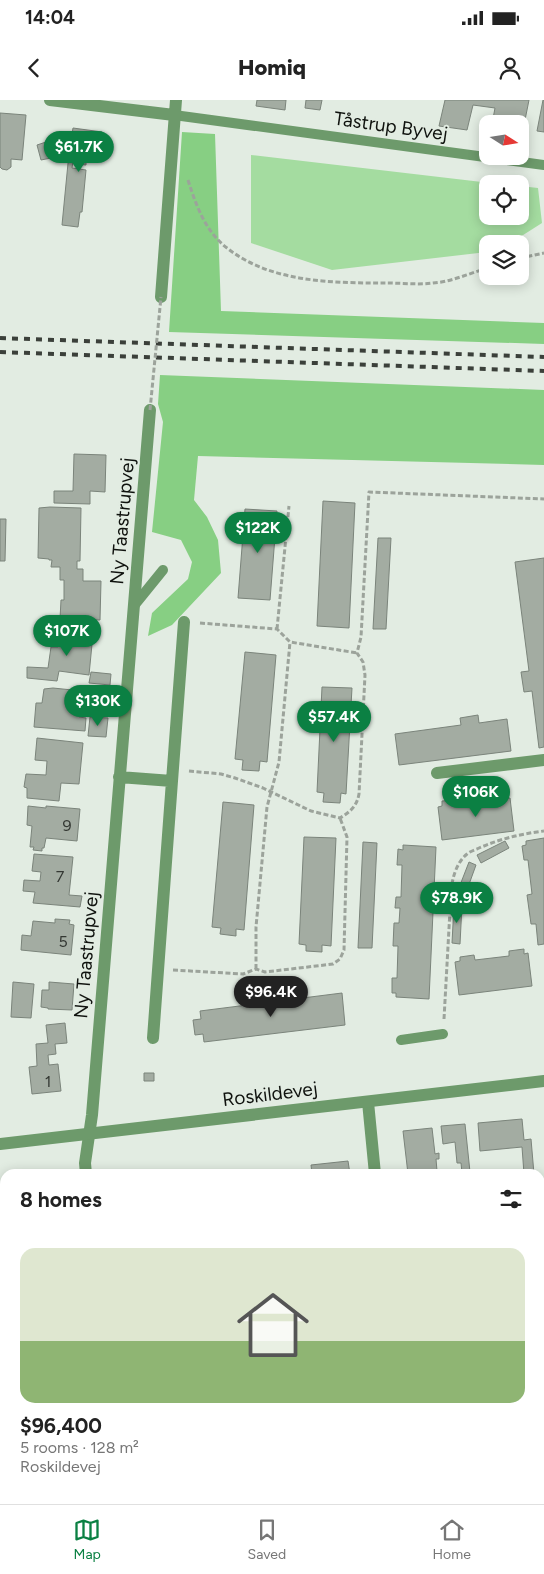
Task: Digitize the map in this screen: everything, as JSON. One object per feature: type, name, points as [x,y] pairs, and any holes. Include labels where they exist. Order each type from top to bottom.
[{"type":"street","points":[[51,100],[174,115]]},
{"type":"street","points":[[161,297],[176,100]]},
{"type":"street","name":"Ny Taastrupvej","points":[[86,1169],[93,1105],[150,410]]},
{"type":"street","points":[[152,1038],[184,622]]},
{"type":"street","points":[[437,773],[544,760]]},
{"type":"street","points":[[119,777],[173,775]]},
{"type":"street","name":"Roskildevej","points":[[0,1144],[544,1082]]},
{"type":"street","points":[[368,1102],[375,1169]]},
{"type":"lane","name":"Tåstrup Byvej","points":[[174,115],[544,165]]},
{"type":"lane","points":[[134,608],[163,570]]},
{"type":"lane","points":[[401,1040],[443,1034]]},
{"type":"path","points":[[172,159],[184,167],[195,201],[207,226],[217,239],[236,254],[261,267],[298,277],[335,282],[434,284],[479,271]]},
{"type":"path","points":[[529,256],[544,253]]},
{"type":"path","points":[[150,410],[161,297]]},
{"type":"path","points":[[357,653],[361,637],[369,492],[544,499]]},
{"type":"path","points":[[277,629],[289,506]]},
{"type":"path","points":[[184,622],[277,629],[290,642],[357,653],[363,662],[365,675],[360,794],[358,802],[353,808],[340,818]]},
{"type":"path","points":[[256,969],[256,927],[267,807],[278,762],[290,642]]},
{"type":"path","points":[[173,775],[221,774],[272,792],[311,811],[340,818]]},
{"type":"path","points":[[158,969],[243,974],[256,969],[265,972],[333,964],[340,959],[344,950],[347,837],[340,818]]},
{"type":"path","points":[[443,1034],[452,879],[458,866],[467,854],[494,841],[522,833],[544,831]]},
{"type":"green space","points":[[182,132],[215,134],[221,311],[544,323],[544,344],[169,332]]},
{"type":"green space","points":[[251,155],[479,182],[479,225],[529,225],[529,187],[538,188],[542,223],[523,235],[479,235],[479,253],[332,270],[251,243]]},
{"type":"green space","points":[[160,375],[544,390],[544,465],[198,456],[194,500],[207,517],[218,540],[221,573],[172,625],[148,636],[152,613],[188,579],[192,562],[181,540],[152,532],[163,422],[158,404]]},
{"type":"building","points":[[257,100],[286,100],[285,110],[256,106]]},
{"type":"building","points":[[306,100],[322,100],[320,110],[305,108]]},
{"type":"building","points":[[445,100],[529,100],[526,115],[494,115],[495,108],[473,105],[467,130],[439,126]]},
{"type":"building","points":[[544,100],[544,132],[537,131]]},
{"type":"building","points":[[0,113],[26,115],[22,160],[11,159],[11,167],[7,170],[0,167]]},
{"type":"building","points":[[73,128],[102,132],[98,157],[91,156],[90,162],[86,161],[86,165],[75,164],[76,154],[74,154],[72,168],[86,170],[82,212],[80,212],[78,227],[62,225]]},
{"type":"building","points":[[46,142],[51,158],[41,160],[37,145]]},
{"type":"building","points":[[74,454],[106,455],[105,492],[90,491],[90,504],[54,503],[54,491],[73,491]]},
{"type":"building","points":[[323,501],[355,503],[349,628],[317,626]]},
{"type":"building","points":[[39,508],[81,508],[80,561],[77,561],[77,569],[83,569],[83,581],[101,581],[100,620],[60,619],[61,600],[64,600],[64,580],[60,580],[60,567],[51,567],[52,560],[38,558]]},
{"type":"building","points":[[245,509],[277,511],[270,600],[238,598]]},
{"type":"building","points":[[0,519],[6,519],[5,561],[0,561]]},
{"type":"building","points":[[378,538],[391,538],[386,629],[373,629]]},
{"type":"building","points":[[544,558],[544,747],[539,748],[532,691],[524,692],[521,672],[529,671],[515,562]]},
{"type":"building","points":[[61,630],[93,634],[89,675],[59,671],[57,681],[27,678],[27,667],[48,668],[51,647],[58,647]]},
{"type":"building","points":[[245,652],[276,655],[267,762],[260,761],[259,771],[242,770],[243,760],[235,759]]},
{"type":"building","points":[[91,672],[111,674],[110,685],[89,683]]},
{"type":"building","points":[[322,687],[352,688],[346,794],[341,793],[340,803],[323,802],[324,793],[317,792]]},
{"type":"building","points":[[44,689],[82,691],[79,717],[86,718],[85,731],[34,727],[36,703],[42,703]]},
{"type":"building","points":[[478,715],[479,723],[507,719],[511,751],[399,765],[395,734],[461,725],[460,718]]},
{"type":"building","points":[[90,717],[108,718],[106,737],[88,736]]},
{"type":"building","points":[[37,738],[83,743],[79,784],[61,783],[59,801],[27,798],[27,788],[24,787],[26,774],[46,775],[47,761],[35,760]]},
{"type":"building","points":[[506,794],[506,798],[510,798],[514,831],[442,840],[438,807],[442,806],[442,801],[456,800],[457,804],[491,800],[491,795]]},
{"type":"building","points":[[223,802],[254,805],[244,930],[236,929],[236,936],[220,934],[221,928],[212,927]]},
{"type":"building","points":[[28,806],[80,809],[77,841],[46,838],[42,851],[33,850],[34,847],[30,847],[32,826],[27,825]]},
{"type":"building","points":[[304,837],[336,838],[331,946],[322,945],[322,952],[306,951],[306,945],[299,944]]},
{"type":"building","points":[[544,838],[544,944],[538,945],[536,924],[531,924],[527,895],[532,894],[528,860],[524,860],[522,846],[526,845],[526,841]]},
{"type":"building","points":[[505,841],[509,848],[481,863],[477,855]]},
{"type":"building","points":[[363,842],[377,843],[372,948],[358,948]]},
{"type":"building","points":[[403,845],[436,847],[429,999],[396,997],[396,993],[392,993],[392,978],[397,978],[398,946],[393,946],[394,923],[399,923],[400,908],[395,908],[396,897],[401,897],[402,865],[397,865],[398,849],[403,850]]},
{"type":"building","points":[[34,854],[73,857],[69,895],[82,896],[80,907],[33,903],[35,892],[23,891],[24,880],[40,881],[41,872],[32,871]]},
{"type":"building","points":[[469,862],[476,865],[463,901],[455,898]]},
{"type":"building","points":[[454,905],[462,905],[460,944],[452,943]]},
{"type":"building","points":[[55,919],[70,920],[69,924],[74,925],[71,955],[21,950],[22,935],[31,936],[33,921],[55,923]]},
{"type":"building","points":[[524,949],[524,954],[528,953],[532,986],[459,995],[455,962],[460,961],[460,957],[474,955],[475,960],[509,956],[509,951]]},
{"type":"building","points":[[13,982],[34,984],[31,1018],[11,1017]]},
{"type":"building","points":[[49,982],[74,984],[72,1010],[41,1007],[42,990],[49,990]]},
{"type":"building","points":[[342,993],[345,1025],[204,1042],[203,1034],[195,1035],[193,1020],[201,1019],[200,1011]]},
{"type":"building","points":[[65,1023],[67,1043],[55,1044],[56,1054],[48,1055],[49,1065],[58,1064],[61,1091],[32,1094],[29,1067],[37,1066],[36,1044],[48,1043],[46,1025]]},
{"type":"building","points":[[144,1073],[154,1073],[154,1081],[144,1081]]},
{"type":"building","points":[[522,1119],[524,1140],[531,1139],[534,1169],[524,1169],[522,1147],[480,1151],[478,1123]]},
{"type":"building","points":[[465,1124],[470,1169],[462,1169],[461,1163],[457,1163],[455,1142],[443,1144],[441,1126]]},
{"type":"building","points":[[432,1128],[435,1154],[439,1153],[439,1159],[436,1159],[437,1169],[407,1169],[403,1131]]},
{"type":"building","points":[[348,1161],[349,1169],[311,1169],[311,1165]]},
{"type":"railway","points":[[0,338],[544,357]]},
{"type":"railway","points":[[0,352],[544,371]]}]
